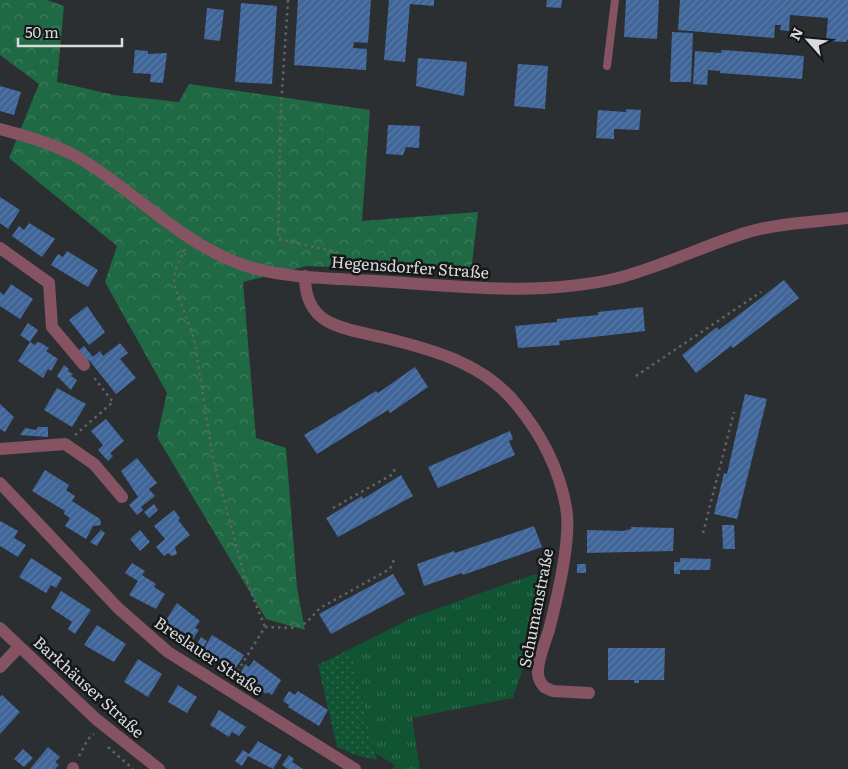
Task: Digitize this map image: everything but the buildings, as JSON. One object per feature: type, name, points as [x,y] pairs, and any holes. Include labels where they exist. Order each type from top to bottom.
[{"type":"street","name":"Hegensdorfer Straße","points":[[0,129],[55,146],[84,162],[191,239],[215,253],[247,266],[305,276],[499,288],[584,284],[620,277],[747,232],[783,225],[848,218]]},
{"type":"street","points":[[0,248],[49,283],[52,327],[84,365]]},
{"type":"street","name":"Schumanstraße","points":[[305,276],[305,292],[313,308],[327,321],[350,330],[421,346],[451,357],[486,376],[516,403],[536,430],[553,462],[567,517],[564,558],[555,605],[538,673],[544,687],[553,691],[589,692]]},
{"type":"street","points":[[0,449],[65,444],[94,464],[122,497]]},
{"type":"street","name":"Breslauer Straße","points":[[0,484],[144,633],[168,652],[355,769]]},
{"type":"street","name":"Barkhäuser Straße","points":[[0,628],[96,719],[159,769]]},
{"type":"street","points":[[0,666],[20,646]]},
{"type":"lane","points":[[607,66],[616,0]]},
{"type":"path","points":[[288,0],[281,107],[278,239],[337,252]]},
{"type":"path","points":[[191,239],[178,262],[174,284],[194,338],[213,459],[244,574],[265,627]]},
{"type":"path","points":[[636,376],[761,292]]},
{"type":"path","points":[[65,444],[113,402],[84,365]]},
{"type":"path","points":[[703,533],[734,412]]},
{"type":"path","points":[[333,508],[393,474],[395,468]]},
{"type":"path","points":[[265,627],[291,628],[306,623],[320,608],[390,569],[394,560]]},
{"type":"path","points":[[226,689],[265,627]]},
{"type":"path","points":[[73,769],[88,739],[96,731]]},
{"type":"green space","points":[[0,0],[47,0],[64,6],[57,82],[114,95],[179,102],[189,84],[370,110],[362,221],[478,212],[471,273],[307,266],[243,282],[256,438],[286,448],[297,588],[305,630],[266,619],[157,437],[167,393],[105,282],[117,246],[9,158],[39,84],[0,55]]},
{"type":"green space","points":[[532,575],[550,575],[541,614],[513,698],[412,718],[420,769],[393,769],[395,765],[375,753],[350,649],[416,616]]},
{"type":"green space","points":[[350,649],[377,760],[356,755],[337,747],[318,665]]}]
